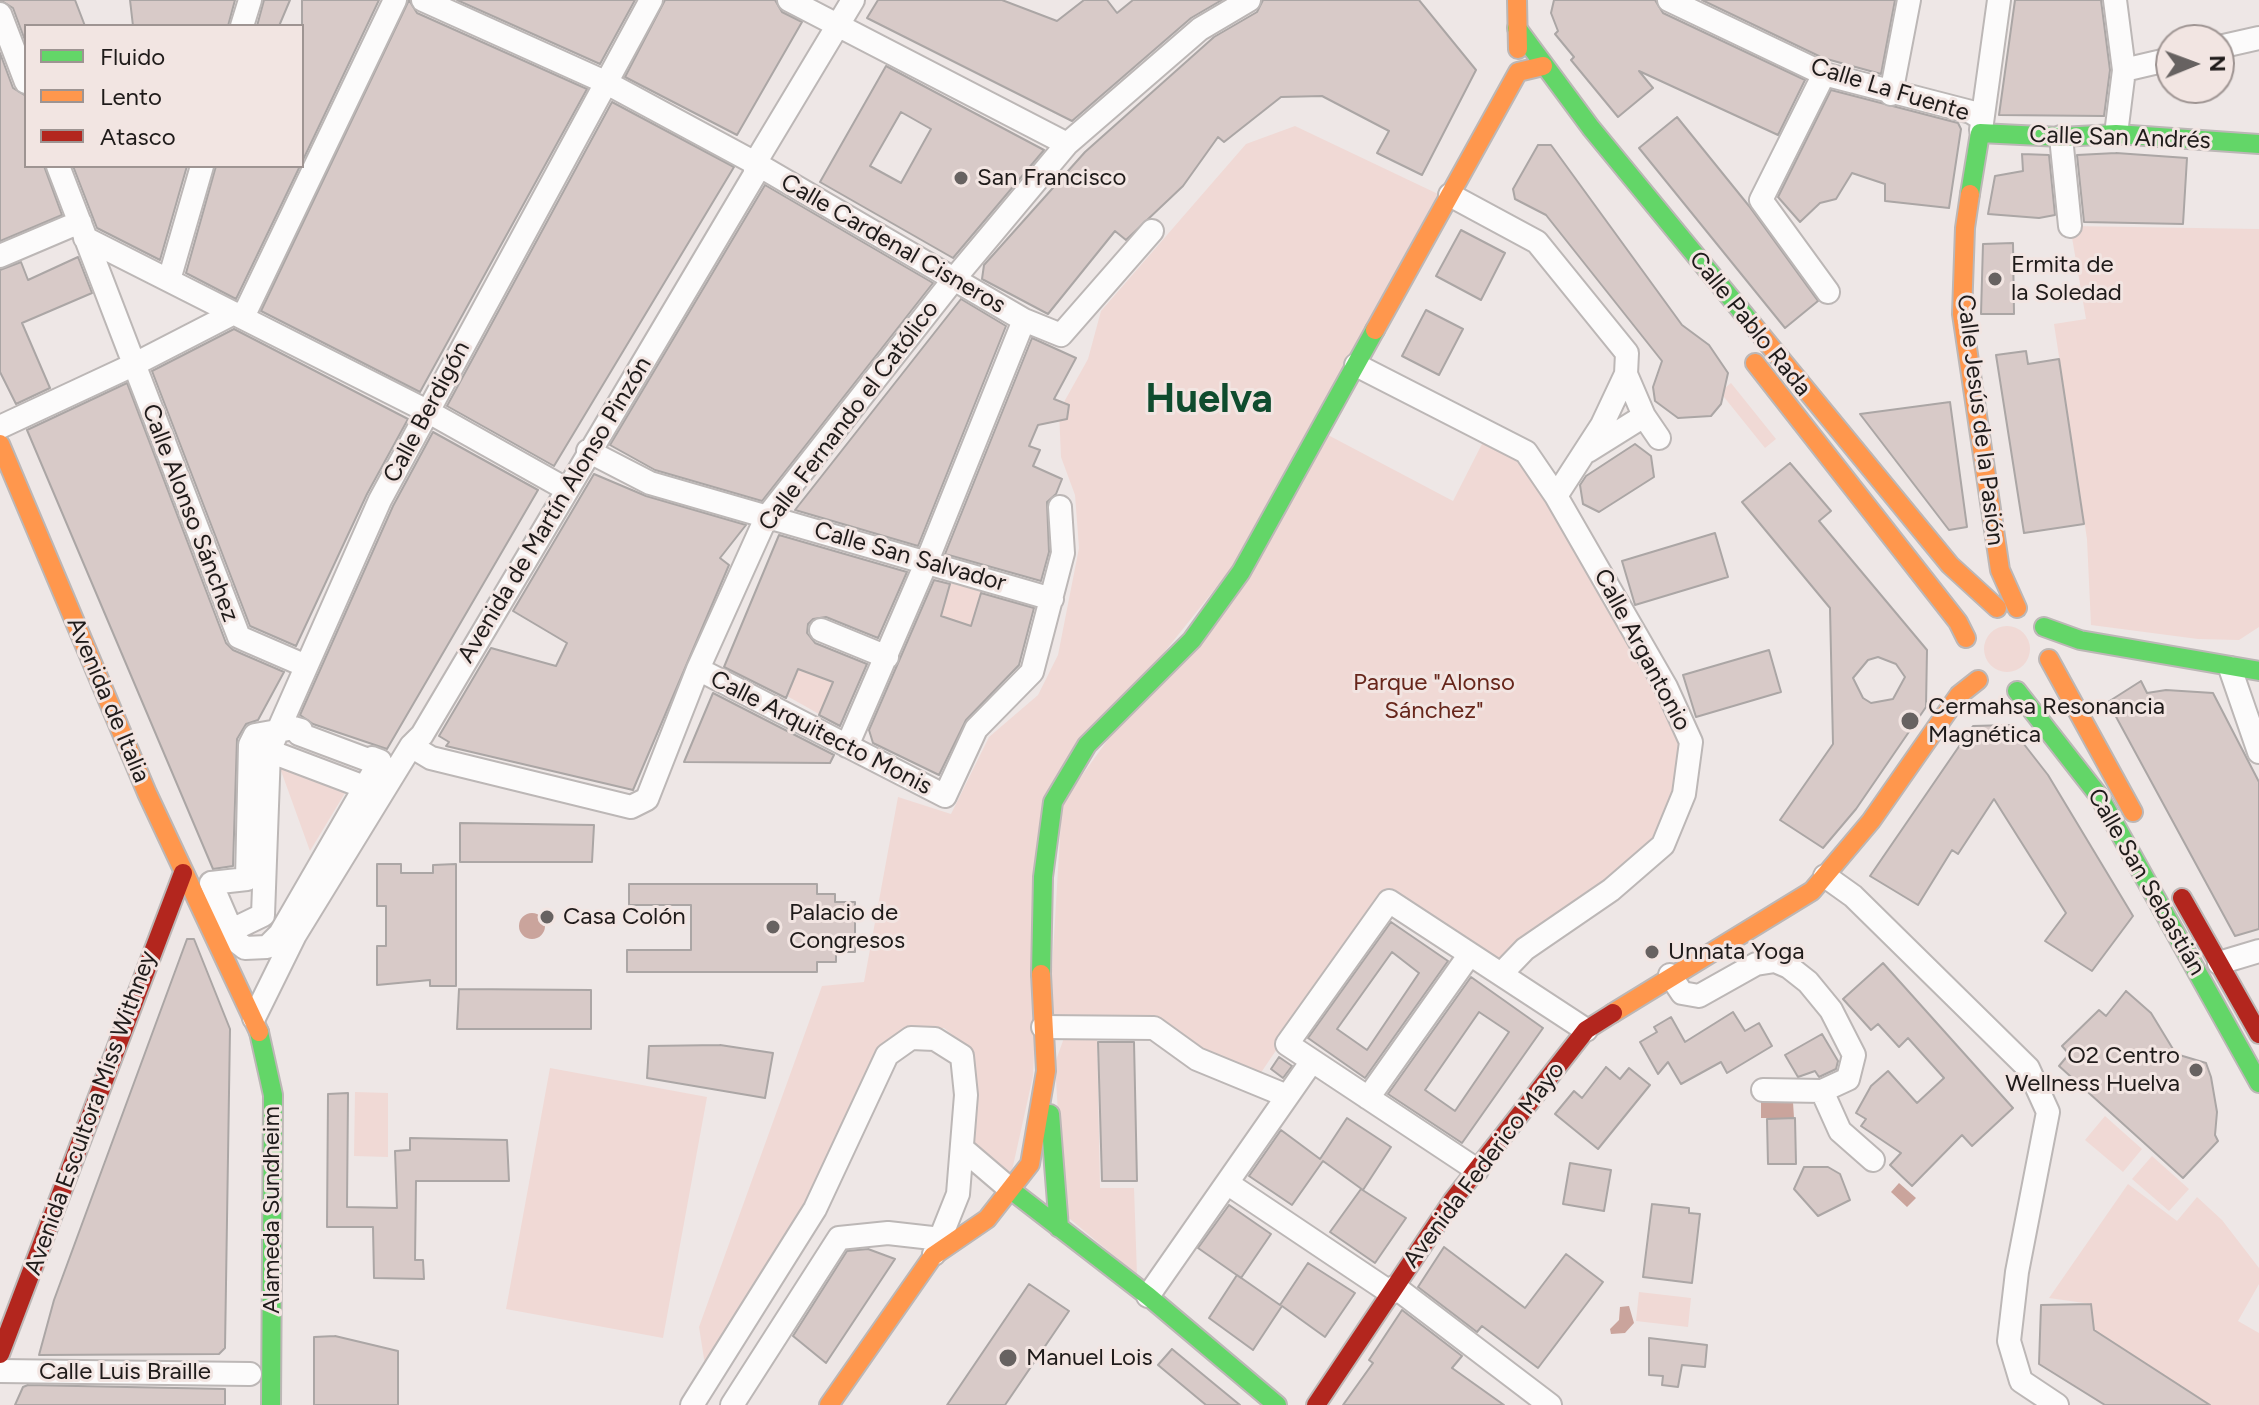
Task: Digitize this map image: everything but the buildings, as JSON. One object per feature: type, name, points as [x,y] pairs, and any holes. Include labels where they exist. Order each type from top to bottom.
[{"type":"street","points":[[243,24],[250,0]]},
{"type":"street","points":[[0,427],[238,315],[395,0]]},
{"type":"street","name":"Calle Cardenal Cisneros","points":[[423,0],[605,82],[755,163],[1024,320],[1061,335],[1152,231]]},
{"type":"street","name":"Calle Berdigón","points":[[273,741],[380,500],[651,0]]},
{"type":"street","points":[[789,0],[1067,144]]},
{"type":"street","name":"Avenida de Martín Alonso Pinzón","points":[[254,1018],[291,943],[411,746],[422,735],[755,174],[755,163],[853,0]]},
{"type":"street","name":"Calle Fernando el Católico","points":[[411,746],[431,758],[631,807],[647,799],[698,669],[766,518],[954,279],[1067,144],[1200,29],[1249,0]]},
{"type":"street","points":[[1501,0],[1509,7],[1517,28]]},
{"type":"street","points":[[1059,1228],[1043,1027],[1043,877],[1053,802],[1087,745],[1192,640],[1241,572],[1518,72],[1517,0]]},
{"type":"street","points":[[1517,28],[1532,0]]},
{"type":"street","name":"Calle La Fuente","points":[[1669,0],[1824,74],[1891,94],[1971,112],[1981,126]]},
{"type":"street","points":[[1891,94],[1909,0]]},
{"type":"street","points":[[1981,126],[1999,0]]},
{"type":"street","points":[[2115,0],[2124,70],[2116,134]]},
{"type":"street","points":[[0,14],[24,77]]},
{"type":"street","name":"Calle Pablo Rada","points":[[1517,28],[1716,297],[1950,565],[1997,608]]},
{"type":"street","points":[[2235,43],[2259,38]]},
{"type":"street","points":[[2124,70],[2155,63]]},
{"type":"street","points":[[1518,72],[1543,66]]},
{"type":"street","points":[[1518,72],[1535,92]]},
{"type":"street","points":[[1824,74],[1761,200],[1828,292]]},
{"type":"street","name":"Calle San Andrés","points":[[1981,126],[2061,137],[2116,134],[2259,144]]},
{"type":"street","name":"Calle Jesús de la Pasión","points":[[1981,126],[1965,228],[1962,314],[2000,570],[2017,608]]},
{"type":"street","points":[[2061,137],[2070,226]]},
{"type":"street","name":"Calle Alonso Sánchez","points":[[59,168],[239,637],[306,666]]},
{"type":"street","points":[[169,280],[201,168]]},
{"type":"street","points":[[1450,195],[1537,242],[1627,353],[1626,374],[1583,454],[1556,496]]},
{"type":"street","points":[[0,256],[82,230],[169,280],[427,411],[566,489]]},
{"type":"street","points":[[847,746],[927,561],[1024,320]]},
{"type":"street","name":"Calle Pablo Rada","points":[[1746,351],[1958,622],[1966,638]]},
{"type":"street","name":"Calle Argantonio","points":[[1356,365],[1526,452],[1556,496],[1666,687],[1691,742],[1684,794],[1663,845],[1611,890],[1525,949],[1501,974]]},
{"type":"street","points":[[1626,374],[1644,416],[1659,438]]},
{"type":"street","points":[[1583,454],[1644,416]]},
{"type":"street","name":"Avenida de Italia","points":[[0,444],[183,873],[224,953]]},
{"type":"street","name":"Calle San Salvador","points":[[588,451],[650,483],[1052,599]]},
{"type":"street","points":[[1052,599],[1063,553],[1060,507]]},
{"type":"street","name":"Calle Arquitecto Monis","points":[[698,669],[945,796],[976,729],[1032,672],[1052,599]]},
{"type":"street","points":[[1997,608],[2017,608],[2037,618],[2044,627],[2049,659],[2038,680],[1996,688],[1967,661],[1966,638],[1978,619],[1997,608]]},
{"type":"street","points":[[2044,627],[2080,640],[2259,671]]},
{"type":"street","points":[[821,630],[887,657]]},
{"type":"street","points":[[2064,681],[2080,640]]},
{"type":"street","name":"Calle San Sebastián","points":[[2049,659],[2064,681],[2079,718],[2139,824]]},
{"type":"street","points":[[2230,668],[2259,752]]},
{"type":"street","name":"Calle San Sebastián","points":[[1996,688],[2099,796],[2259,1083]]},
{"type":"street","name":"Avenida Federico Mayo","points":[[1316,1405],[1477,1170],[1586,1030],[1690,962],[1812,891],[1871,821],[1959,695],[1996,688]]},
{"type":"street","points":[[273,741],[294,728],[301,730],[299,734],[371,761],[372,758],[380,761],[366,788],[280,934],[267,947],[245,948],[236,941],[211,883],[247,879],[250,745],[255,735],[366,788]]},
{"type":"street","points":[[234,929],[263,915],[273,741]]},
{"type":"street","name":"Avenida Escultora Miss Withney","points":[[0,1354],[183,873]]},
{"type":"street","points":[[1825,876],[1853,896],[2028,1068],[2048,1112],[2017,1272],[2009,1341],[2021,1381],[2057,1405]]},
{"type":"street","name":"Calle San Sebastián","points":[[2171,879],[2259,1034]]},
{"type":"street","points":[[1477,1170],[1287,1044],[1389,901],[1586,1030]]},
{"type":"street","points":[[224,953],[260,954],[291,943]]},
{"type":"street","points":[[2219,963],[2259,951]]},
{"type":"street","name":"Alameda Sundheim","points":[[224,953],[254,1018],[270,1063],[273,1095],[271,1405]]},
{"type":"street","points":[[1368,1098],[1470,954]]},
{"type":"street","points":[[1670,975],[1682,993],[1699,996],[1756,964],[1775,961],[1789,967],[1831,1010],[1854,1055],[1848,1079],[1822,1091],[1763,1090]]},
{"type":"street","name":"Alameda Sundheim","points":[[254,1018],[254,1099]]},
{"type":"street","points":[[1043,1027],[1154,1028],[1197,1059],[1287,1096]]},
{"type":"street","points":[[692,1405],[815,1209],[887,1055],[911,1038],[935,1039],[962,1056],[966,1095],[958,1194],[937,1247],[829,1405]]},
{"type":"street","points":[[1148,1296],[1312,1061]]},
{"type":"street","points":[[732,1405],[839,1238],[888,1233],[937,1247],[987,1219],[1030,1164],[1046,1071]]},
{"type":"street","points":[[1822,1091],[1840,1131],[1873,1160]]},
{"type":"street","points":[[963,1149],[1148,1296],[1277,1405]]},
{"type":"street","points":[[1227,1183],[1393,1290],[1550,1405]]},
{"type":"street","name":"Calle Luis Braille","points":[[0,1371],[250,1374]]},
{"type":"green space","points":[[1295,126],[1438,194],[1235,564],[1045,801],[1033,1076],[1011,1175],[973,1144],[973,1052],[944,1028],[908,1028],[882,1044],[811,1194],[705,1365],[699,1327],[822,986],[864,982],[898,797],[951,814],[989,737],[1038,695],[1058,655],[1079,548],[1075,495],[1061,457],[1059,411],[1088,359],[1101,311],[1246,144]]},
{"type":"green space","points":[[2070,226],[2259,229],[2259,627],[2239,640],[2198,639],[2091,625],[2087,539],[2054,324],[2086,319]]},
{"type":"green space","points":[[1731,383],[1776,439],[1765,448],[1720,392]]},
{"type":"green space","name":"Parque \"Alonso Sánchez\"","points":[[1328,435],[1453,501],[1484,440],[1520,456],[1652,680],[1681,745],[1675,793],[1655,840],[1597,890],[1498,960],[1386,888],[1258,1077],[1204,1054],[1154,1019],[1049,1020],[1062,803]]},
{"type":"green space","points":[[951,580],[982,589],[967,641],[941,615]]},
{"type":"green space","points":[[2007,626],[2023,633],[2030,649],[2023,665],[2007,672],[1991,665],[1984,649],[1991,633]]},
{"type":"green space","points":[[798,669],[833,682],[819,714],[787,696]]},
{"type":"green space","points":[[280,768],[345,793],[310,851]]},
{"type":"green space","points":[[1097,1037],[1100,1188],[1134,1188],[1137,1275],[1064,1214],[1055,1063],[1064,1038]]},
{"type":"green space","points":[[550,1068],[707,1097],[663,1338],[506,1309]]},
{"type":"green space","points":[[355,1092],[388,1093],[388,1157],[354,1156]]},
{"type":"green space","points":[[2105,1116],[2142,1149],[2123,1172],[2085,1140]]},
{"type":"green space","points":[[2152,1156],[2189,1189],[2169,1211],[2132,1179]]},
{"type":"green space","points":[[2128,1184],[2177,1221],[2197,1197],[2222,1220],[2259,1268],[2259,1284],[2238,1321],[2259,1333],[2259,1405],[2210,1405],[2093,1330],[2091,1304],[2049,1298]]},
{"type":"green space","points":[[1639,1292],[1691,1298],[1688,1327],[1636,1321]]},
{"type":"shaded area","points":[[532,913],[541,917],[545,926],[541,935],[532,939],[523,935],[519,926],[523,917]]},
{"type":"shaded area","points":[[1761,1102],[1793,1102],[1794,1118],[1761,1118]]},
{"type":"shaded area","points":[[1899,1183],[1916,1198],[1907,1207],[1891,1192]]},
{"type":"shaded area","points":[[1629,1306],[1634,1323],[1625,1333],[1611,1334],[1610,1329],[1619,1320],[1620,1307]]},
{"type":"traffic: fast","points":[[1517,28],[1591,128],[1752,324]]},
{"type":"traffic: fast","points":[[1970,194],[1980,133],[2061,137],[2116,134],[2259,144]]},
{"type":"traffic: fast","points":[[1041,974],[1043,877],[1053,802],[1087,745],[1192,640],[1241,572],[1375,330]]},
{"type":"traffic: fast","points":[[2044,627],[2080,640],[2259,671]]},
{"type":"traffic: fast","points":[[2017,691],[2099,796],[2259,1083]]},
{"type":"traffic: fast","points":[[259,1032],[273,1095],[271,1405]]},
{"type":"traffic: fast","points":[[1050,1114],[1059,1228]]},
{"type":"traffic: fast","points":[[1011,1190],[1148,1296],[1277,1405]]},
{"type":"traffic: slow","points":[[1517,0],[1518,49]]},
{"type":"traffic: slow","points":[[1375,330],[1518,72],[1543,66]]},
{"type":"traffic: slow","points":[[1970,194],[1965,228],[1962,314],[2000,570],[2017,608]]},
{"type":"traffic: slow","points":[[1752,324],[1950,565],[1997,608]]},
{"type":"traffic: slow","points":[[1755,363],[1958,622],[1966,638]]},
{"type":"traffic: slow","points":[[0,444],[147,793],[259,1032]]},
{"type":"traffic: slow","points":[[2049,659],[2133,812]]},
{"type":"traffic: slow","points":[[1613,1013],[1812,891],[1871,821],[1959,695],[1978,680]]},
{"type":"traffic: slow","points":[[829,1405],[933,1256],[987,1219],[1030,1164],[1046,1071],[1041,974]]},
{"type":"traffic: jam","points":[[0,1354],[183,873]]},
{"type":"traffic: jam","points":[[2182,898],[2259,1034]]},
{"type":"traffic: jam","points":[[1316,1405],[1453,1200],[1586,1030],[1613,1013]]},
{"type":"place","name":"San Francisco","points":[[961,178]]},
{"type":"place","name":"Ermita de la Soledad","points":[[1995,279]]},
{"type":"place","name":"Cermahsa Resonancia Magnética","points":[[1910,721]]},
{"type":"place","name":"Casa Colón","points":[[547,917]]},
{"type":"place","name":"Palacio de Congresos","points":[[773,927]]},
{"type":"place","name":"Unnata Yoga","points":[[1652,952]]},
{"type":"place","name":"O2 Centro Wellness Huelva","points":[[2196,1070]]},
{"type":"place","name":"Manuel Lois","points":[[1008,1358]]},
{"type":"district","name":"Huelva","points":[[1209,400]]}]
